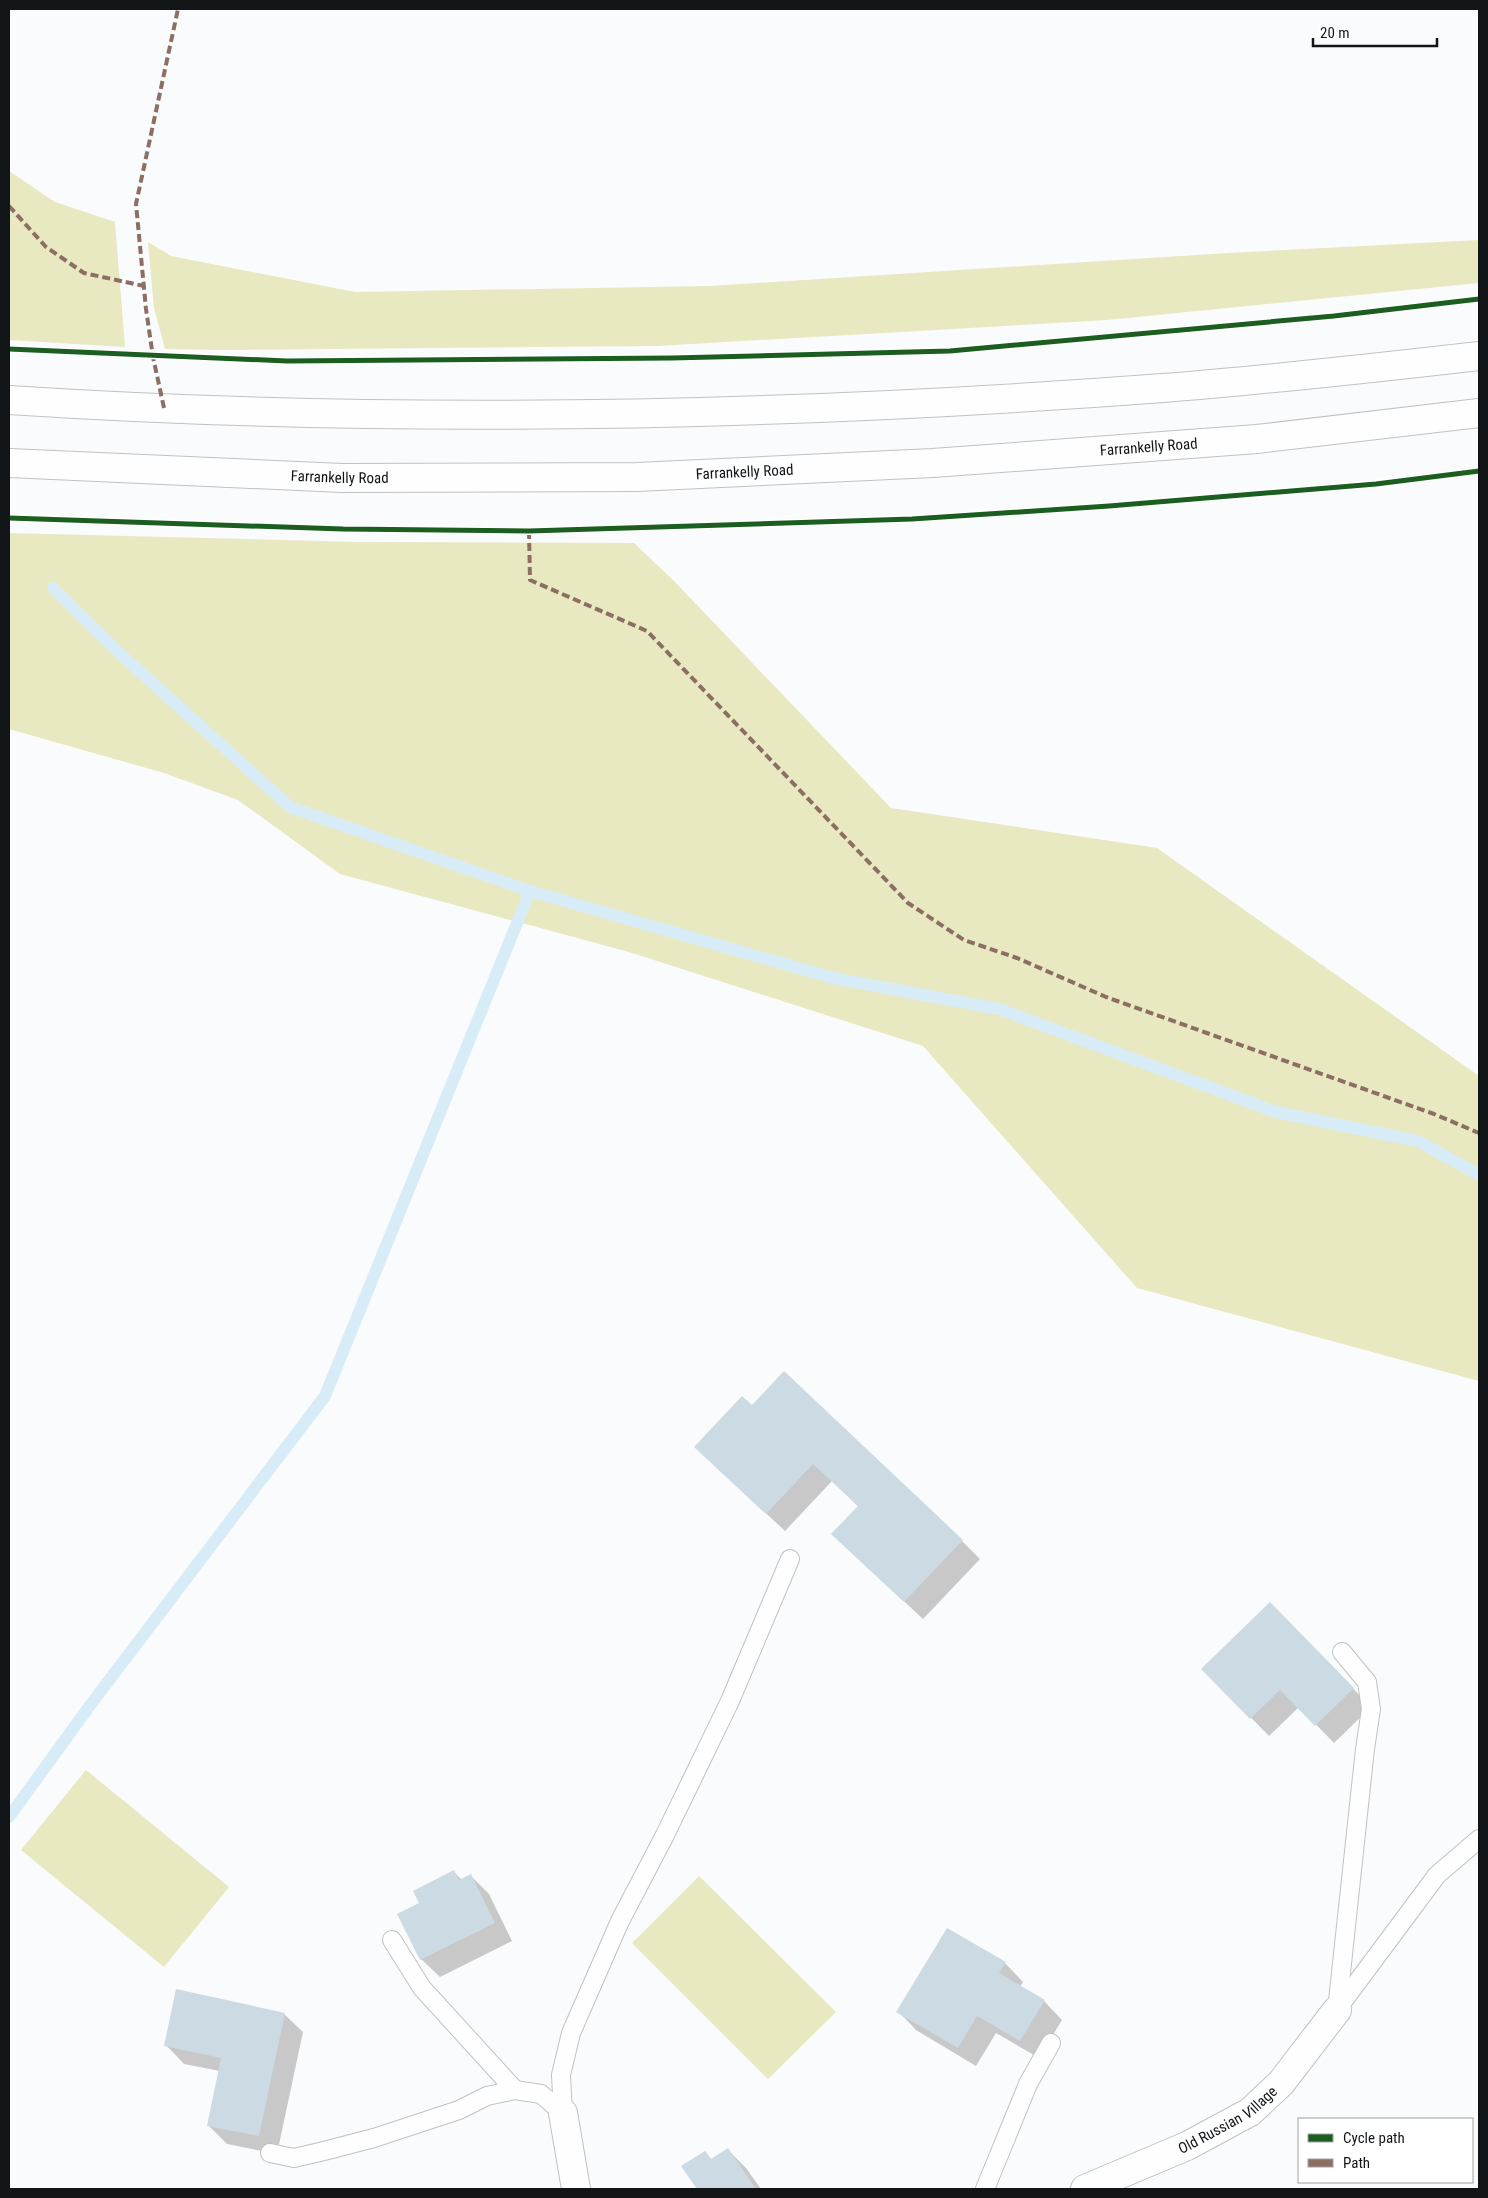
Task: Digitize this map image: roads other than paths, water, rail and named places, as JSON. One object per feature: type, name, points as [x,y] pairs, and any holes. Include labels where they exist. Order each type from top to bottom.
[{"type":"main road","points":[[9,400],[341,414],[626,413],[888,404],[1162,388],[1300,376],[1479,356]]},
{"type":"main road","name":"Farrankelly Road","points":[[9,463],[342,478],[636,477],[992,459],[1257,439],[1479,413]]},
{"type":"main road","name":"Old Russian Village","points":[[1085,2189],[1187,2146],[1250,2112],[1281,2083],[1337,2010]]},
{"type":"main road","points":[[563,2113],[576,2189]]},
{"type":"lane","points":[[563,2113],[561,2075],[571,2033],[620,1921],[665,1836],[730,1701],[790,1559]]},
{"type":"lane","points":[[1337,2010],[1371,1709],[1367,1682],[1342,1652]]},
{"type":"lane","points":[[1337,2010],[1437,1875],[1479,1839]]},
{"type":"lane","points":[[392,1940],[422,1988],[515,2090]]},
{"type":"lane","points":[[985,2189],[1028,2084],[1051,2043]]},
{"type":"lane","points":[[270,2153],[294,2158],[324,2151],[374,2138],[459,2110],[487,2096],[515,2090],[541,2094],[563,2113]]},
{"type":"waterway","points":[[53,588],[116,650],[290,807],[530,891],[833,978],[999,1009],[1276,1112],[1418,1141],[1479,1175]]},
{"type":"waterway","points":[[9,1817],[91,1704],[325,1396],[530,891]]}]
